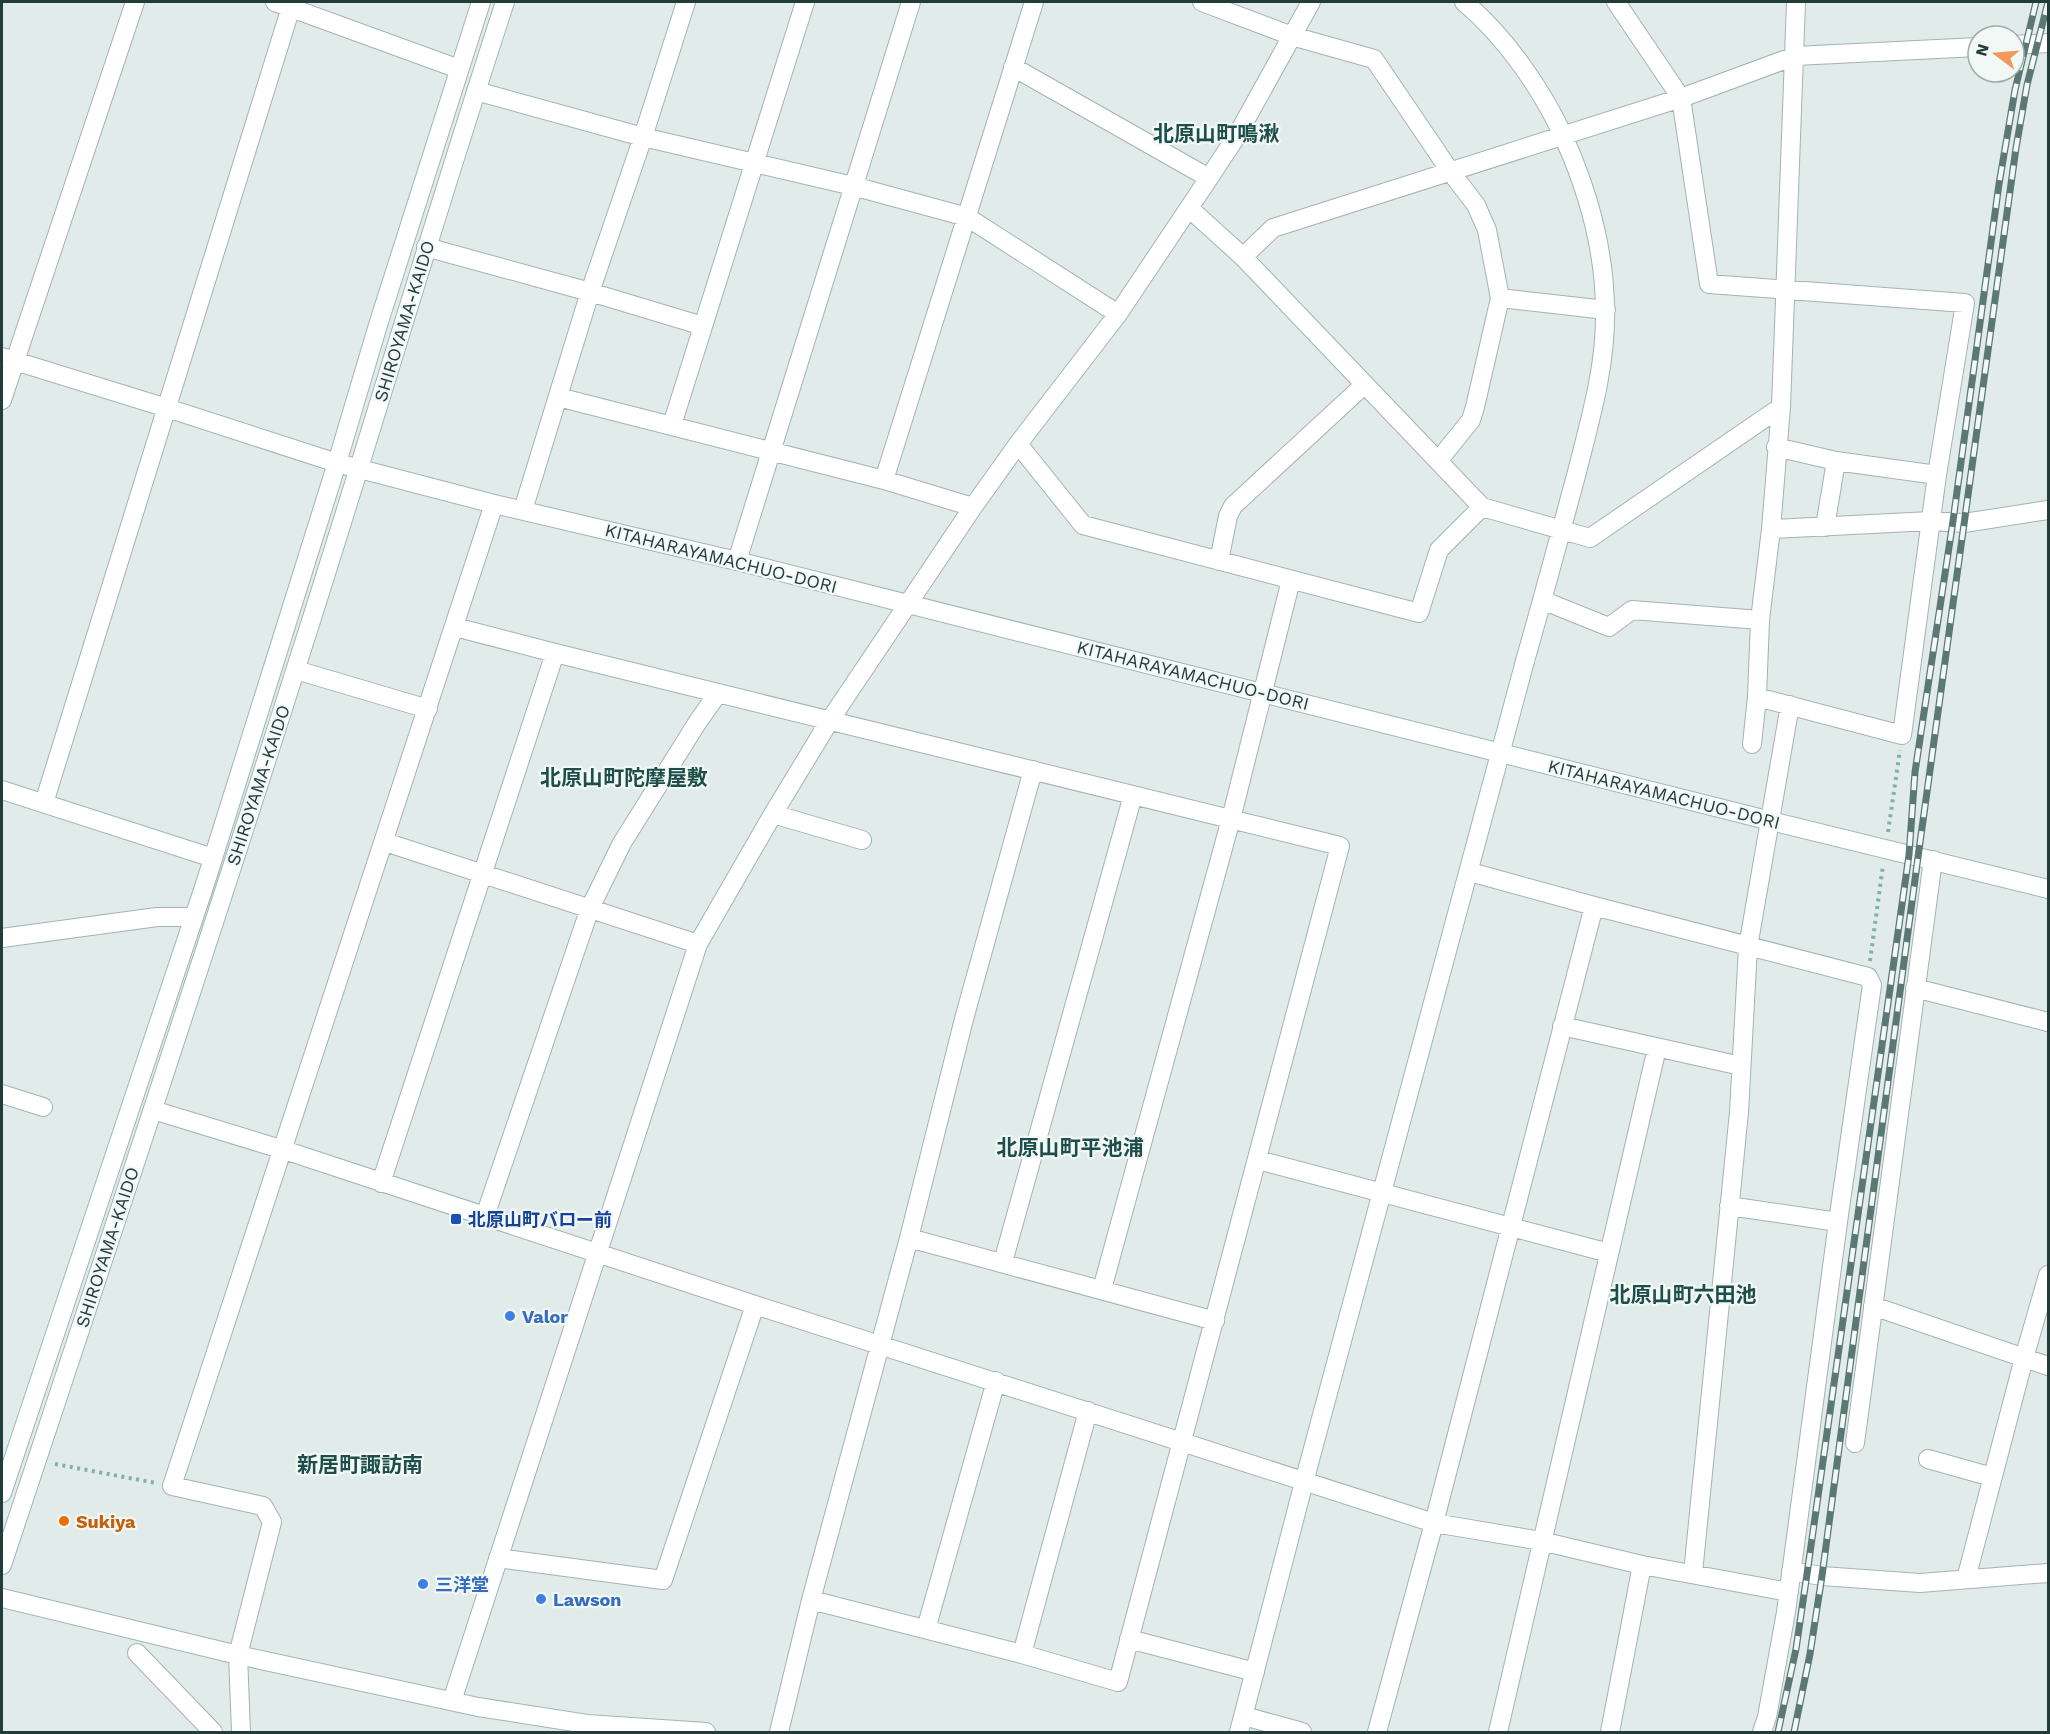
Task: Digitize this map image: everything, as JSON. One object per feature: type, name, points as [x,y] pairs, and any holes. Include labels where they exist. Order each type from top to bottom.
[{"type":"street","points":[[2,400],[8,359],[135,2]]},
{"type":"street","name":"SHIROYAMA-KAIDO","points":[[3,1484],[194,917],[481,2]]},
{"type":"street","name":"SHIROYAMA-KAIDO","points":[[2,1565],[296,670],[426,248],[505,2]]},
{"type":"street","points":[[523,510],[590,292],[686,2]]},
{"type":"street","points":[[672,425],[805,2]]},
{"type":"street","points":[[737,561],[911,2]]},
{"type":"street","points":[[884,480],[1034,2]]},
{"type":"street","points":[[1202,2],[1292,36],[1374,59],[1450,171],[1476,205],[1487,231],[1500,298],[1476,407],[1471,420],[1437,461]]},
{"type":"street","points":[[452,1701],[698,944],[830,720],[973,507],[1018,444],[1118,314],[1236,137],[1311,2]]},
{"type":"street","points":[[1302,1732],[1241,1724],[1304,1482],[1470,872],[1500,752],[1562,531],[1596,398],[1605,338],[1606,310],[1600,252],[1592,212],[1580,173],[1547,102],[1522,65],[1464,2]]},
{"type":"street","points":[[1616,2],[1681,98],[1709,284],[1965,303],[1937,475],[1902,735],[1757,697]]},
{"type":"street","points":[[1752,744],[1757,697],[1760,620],[1771,529],[1781,407],[1796,56],[1796,2]]},
{"type":"street","points":[[44,803],[167,408],[283,4],[323,9],[459,69]]},
{"type":"street","points":[[2026,44],[2049,43]]},
{"type":"street","points":[[1243,257],[1273,228],[1681,98],[1796,56],[1966,48]]},
{"type":"street","points":[[1013,67],[1209,178]]},
{"type":"street","points":[[476,91],[643,137],[853,186],[967,217],[1118,314]]},
{"type":"street","points":[[1189,208],[1243,257],[1482,507],[1590,538],[1781,407]]},
{"type":"street","points":[[426,248],[590,292],[703,326]]},
{"type":"street","points":[[1500,298],[1606,310]]},
{"type":"street","name":"KITAHARAYAMACHUO-DORI","points":[[8,359],[337,463],[494,504],[737,561],[2049,889]]},
{"type":"street","points":[[1219,561],[1228,516],[1233,506],[1365,385]]},
{"type":"street","points":[[558,397],[884,480],[973,507]]},
{"type":"street","points":[[1018,444],[1083,525],[1419,613],[1438,550],[1482,507]]},
{"type":"street","points":[[1776,447],[1836,461],[1937,475]]},
{"type":"street","points":[[1825,527],[1836,461]]},
{"type":"street","points":[[241,1732],[237,1655],[272,1522],[263,1506],[172,1486],[494,504]]},
{"type":"street","points":[[1771,529],[1931,521],[1964,523],[2049,510]]},
{"type":"street","points":[[1102,1289],[1231,819],[1291,580]]},
{"type":"street","points":[[1542,600],[1609,627],[1632,610],[1760,620]]},
{"type":"street","points":[[455,627],[1340,846],[1118,1682],[1022,1654],[811,1600]]},
{"type":"street","points":[[381,1183],[555,653]]},
{"type":"street","points":[[296,670],[428,709]]},
{"type":"street","points":[[485,1216],[590,908],[622,843],[718,693]]},
{"type":"street","points":[[1693,1573],[1729,1206],[1748,947],[1790,705]]},
{"type":"street","points":[[779,1732],[811,1600],[909,1238],[964,1019],[1033,770]]},
{"type":"street","points":[[2,790],[213,858]]},
{"type":"street","points":[[1003,1262],[1133,795]]},
{"type":"street","points":[[773,814],[862,840]]},
{"type":"street","points":[[385,842],[698,944]]},
{"type":"street","points":[[1855,1443],[1933,860]]},
{"type":"street","points":[[1470,872],[1868,977],[1872,985],[1789,1592],[1767,1717],[1762,1732]]},
{"type":"street","points":[[1377,1732],[1434,1523],[1594,906]]},
{"type":"street","points":[[2,938],[158,917],[194,917]]},
{"type":"street","points":[[1915,988],[2049,1022]]},
{"type":"street","points":[[1563,1026],[1741,1066]]},
{"type":"street","points":[[1498,1732],[1657,1048]]},
{"type":"street","points":[[2,1094],[43,1107]]},
{"type":"street","points":[[153,1110],[284,1150],[755,1305],[1434,1523],[1541,1541],[1642,1565],[1789,1592]]},
{"type":"street","points":[[1258,1160],[1610,1253]]},
{"type":"street","points":[[1729,1206],[1838,1222]]},
{"type":"street","points":[[909,1238],[1215,1321]]},
{"type":"street","points":[[1965,1579],[2024,1358],[2049,1275]]},
{"type":"street","points":[[498,1558],[663,1580],[755,1305]]},
{"type":"street","points":[[1873,1306],[2049,1366]]},
{"type":"street","points":[[926,1629],[996,1381]]},
{"type":"street","points":[[1022,1654],[1088,1411]]},
{"type":"street","points":[[1928,1459],[1992,1477]]},
{"type":"street","points":[[1610,1732],[1642,1565]]},
{"type":"street","points":[[1791,1571],[1822,1576],[1920,1583],[2049,1573]]},
{"type":"street","points":[[2,1598],[237,1655],[586,1728],[706,1732]]},
{"type":"street","points":[[1129,1639],[1255,1672]]},
{"type":"street","points":[[137,1653],[213,1732]]},
{"type":"path","points":[[1876,831],[1888,834],[1902,735]]},
{"type":"path","points":[[1868,977],[1883,865],[1872,862]]},
{"type":"path","points":[[36,1461],[172,1486]]},
{"type":"railway","points":[[1778,1732],[1796,1649],[1807,1574],[1909,855],[1915,772],[1953,521],[1999,184],[2015,90],[2036,2]]},
{"type":"railway","points":[[1794,1732],[1810,1654],[1822,1576],[2016,148],[2027,85],[2048,2]]},
{"type":"place","name":"北原山町バロー前","points":[[456,1219]]},
{"type":"place","name":"Valor","points":[[510,1316]]},
{"type":"place","name":"Sukiya","points":[[64,1521]]},
{"type":"place","name":"三洋堂","points":[[423,1584]]},
{"type":"place","name":"Lawson","points":[[541,1599]]},
{"type":"district","name":"北原山町鳴湫","points":[[1216,133]]},
{"type":"district","name":"北原山町陀摩屋敷","points":[[624,777]]},
{"type":"district","name":"北原山町平池浦","points":[[1070,1147]]},
{"type":"district","name":"北原山町六田池","points":[[1683,1294]]},
{"type":"district","name":"新居町諏訪南","points":[[360,1464]]}]
